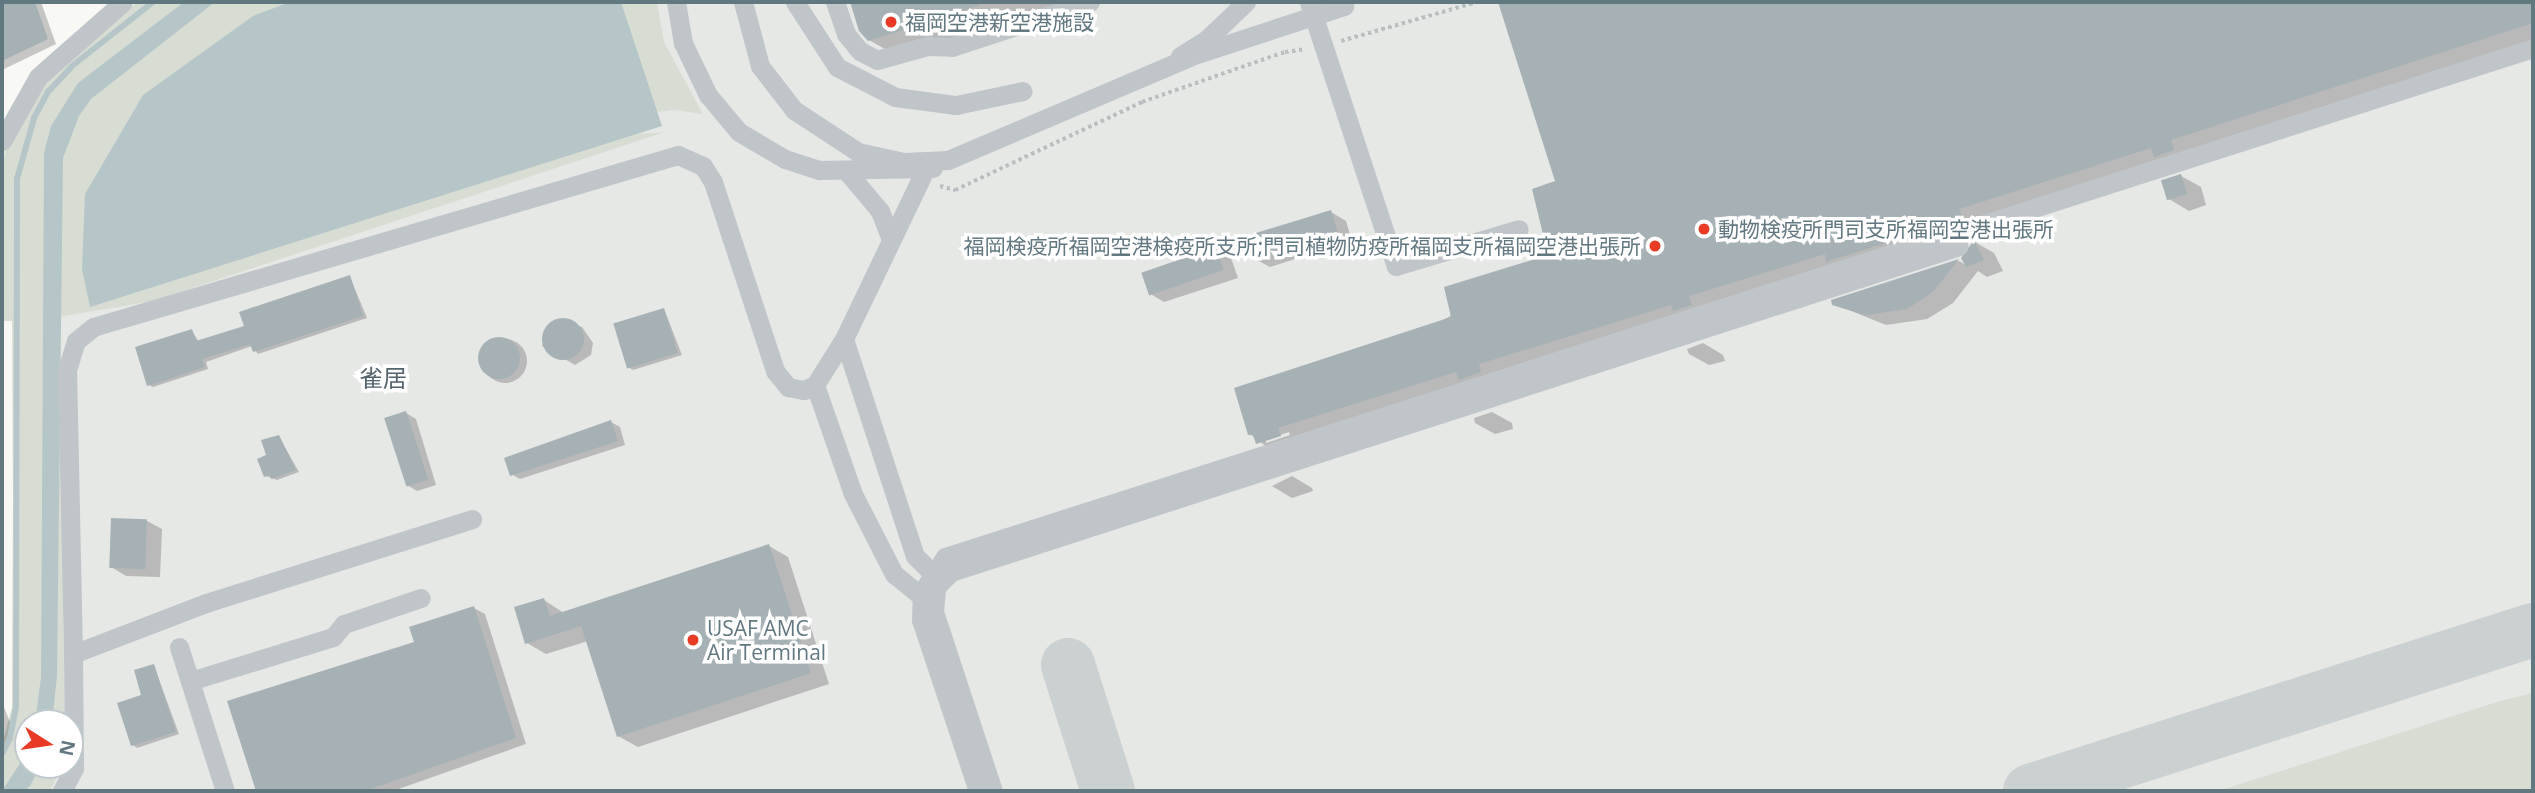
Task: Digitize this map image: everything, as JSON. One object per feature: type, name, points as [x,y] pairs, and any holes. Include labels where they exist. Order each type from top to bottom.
[{"type":"street","points":[[2,141],[38,77],[123,2]]},
{"type":"street","points":[[676,2],[683,43],[703,84],[739,132],[785,159],[818,170],[848,173],[924,172],[989,148],[1189,51],[1246,2]]},
{"type":"street","points":[[743,2],[760,66],[794,110],[858,152],[904,162],[948,160],[1194,55],[1357,2]]},
{"type":"street","points":[[795,2],[812,35],[836,67],[895,97],[956,105],[1023,91]]},
{"type":"street","points":[[835,2],[846,34],[860,51],[877,60],[927,46],[952,47],[1090,2]]},
{"type":"street","points":[[1309,2],[1396,266],[1519,229]]},
{"type":"street","points":[[978,791],[922,620],[921,596],[931,572],[945,557],[2533,48]]},
{"type":"street","points":[[993,791],[934,612],[936,587],[951,572],[2533,61]]},
{"type":"street","points":[[62,791],[74,768],[67,370],[76,341],[102,323],[678,155],[703,166],[713,182],[775,371],[796,390],[815,385],[844,339],[890,237],[924,172]]},
{"type":"street","points":[[848,173],[880,211],[890,237]]},
{"type":"street","points":[[844,339],[915,556],[931,572]]},
{"type":"street","points":[[815,385],[853,494],[894,574],[921,596]]},
{"type":"street","points":[[73,654],[206,603],[472,519]]},
{"type":"street","points":[[190,681],[333,637],[344,624],[421,598]]},
{"type":"street","points":[[179,647],[225,791]]},
{"type":"shaded area","points":[[137,2],[657,2],[664,42],[703,114],[674,110],[552,124],[535,141],[665,132],[153,301],[59,317],[65,709],[14,709],[14,779],[56,779],[50,791],[2,791],[2,745],[12,707],[13,499],[12,321],[2,321],[2,167],[6,146],[38,87],[65,59]]},
{"type":"shaded area","points":[[184,2],[215,2],[91,99],[79,116],[63,158],[57,676],[53,709],[37,709],[41,677],[44,153],[51,126],[78,83]]},
{"type":"shaded area","points":[[207,2],[2533,2],[2533,791],[12,791],[21,779],[84,779],[84,709],[68,709],[46,186]]},
{"type":"shaded area","points":[[290,2],[621,2],[662,126],[90,307],[82,269],[85,194],[143,95],[253,16]]},
{"type":"shaded area","points":[[2533,693],[2533,791],[2218,791],[2500,701]]},
{"type":"shaded area","points":[[14,773],[14,779],[34,779],[24,791],[2,791]]},
{"type":"building","points":[[2,2],[35,2],[48,39],[2,61]]},
{"type":"building","name":"福岡空港新空港施設","points":[[850,2],[978,2],[979,5],[868,41],[859,31]]},
{"type":"building","points":[[1498,2],[2533,2],[2533,23],[2171,140],[2174,150],[2154,157],[2151,148],[1959,209],[1963,218],[1826,262],[1825,254],[1689,296],[1692,305],[1673,311],[1671,305],[1479,364],[1481,372],[1459,380],[1456,372],[1278,428],[1281,436],[1256,444],[1253,435],[1248,435],[1234,388],[1451,317],[1444,287],[1548,255],[1532,189],[1555,181]]},
{"type":"building","points":[[2181,174],[2187,194],[2167,200],[2161,180]]},
{"type":"building","points":[[1331,210],[1338,233],[1253,259],[1246,236]]},
{"type":"building","points":[[1974,240],[1984,260],[1966,267],[1961,258]]},
{"type":"building","points":[[1216,247],[1224,270],[1149,295],[1141,273]]},
{"type":"building","points":[[1959,259],[1933,292],[1907,309],[1865,315],[1832,305],[1831,300]]},
{"type":"building","points":[[350,275],[363,316],[253,352],[250,344],[202,359],[205,367],[147,386],[135,347],[192,329],[196,341],[244,326],[239,312]]},
{"type":"building","points":[[664,308],[678,353],[627,368],[613,323]]},
{"type":"building","points":[[563,318],[578,324],[584,339],[578,354],[563,360],[548,354],[542,339],[548,324]]},
{"type":"building","points":[[499,337],[514,343],[520,358],[514,373],[499,379],[484,373],[478,358],[484,343]]},
{"type":"building","points":[[406,411],[428,479],[406,487],[384,418]]},
{"type":"building","points":[[611,420],[618,441],[510,476],[504,458]]},
{"type":"building","points":[[279,435],[296,470],[271,479],[270,475],[264,477],[257,459],[266,455],[261,440]]},
{"type":"building","points":[[111,518],[147,519],[145,569],[109,568]]},
{"type":"building","name":"USAF AMC Air Terminal","points":[[769,544],[811,673],[617,737],[581,626],[525,644],[514,607],[544,598],[550,616]]},
{"type":"building","points":[[474,606],[516,738],[365,791],[256,791],[227,701],[414,642],[409,627]]},
{"type":"building","points":[[154,664],[176,732],[131,746],[117,703],[141,695],[134,670]]},
{"type":"waterway","points":[[2,754],[10,738],[16,707],[17,179],[34,118],[48,92],[72,66],[153,2]]},
{"type":"taxiway","points":[[2030,791],[2533,630]]},
{"type":"taxiway","points":[[1068,665],[1108,791]]},
{"type":"place","name":"福岡空港新空港施設","points":[[891,22]]},
{"type":"place","name":"動物検疫所門司支所福岡空港出張所","points":[[1704,229]]},
{"type":"place","name":"福岡検疫所福岡空港検疫所支所;門司植物防疫所福岡支所福岡空港出張所","points":[[1655,246]]},
{"type":"place","name":"USAF AMC Air Terminal","points":[[693,640]]},
{"type":"district","name":"雀居","points":[[383,378]]}]
